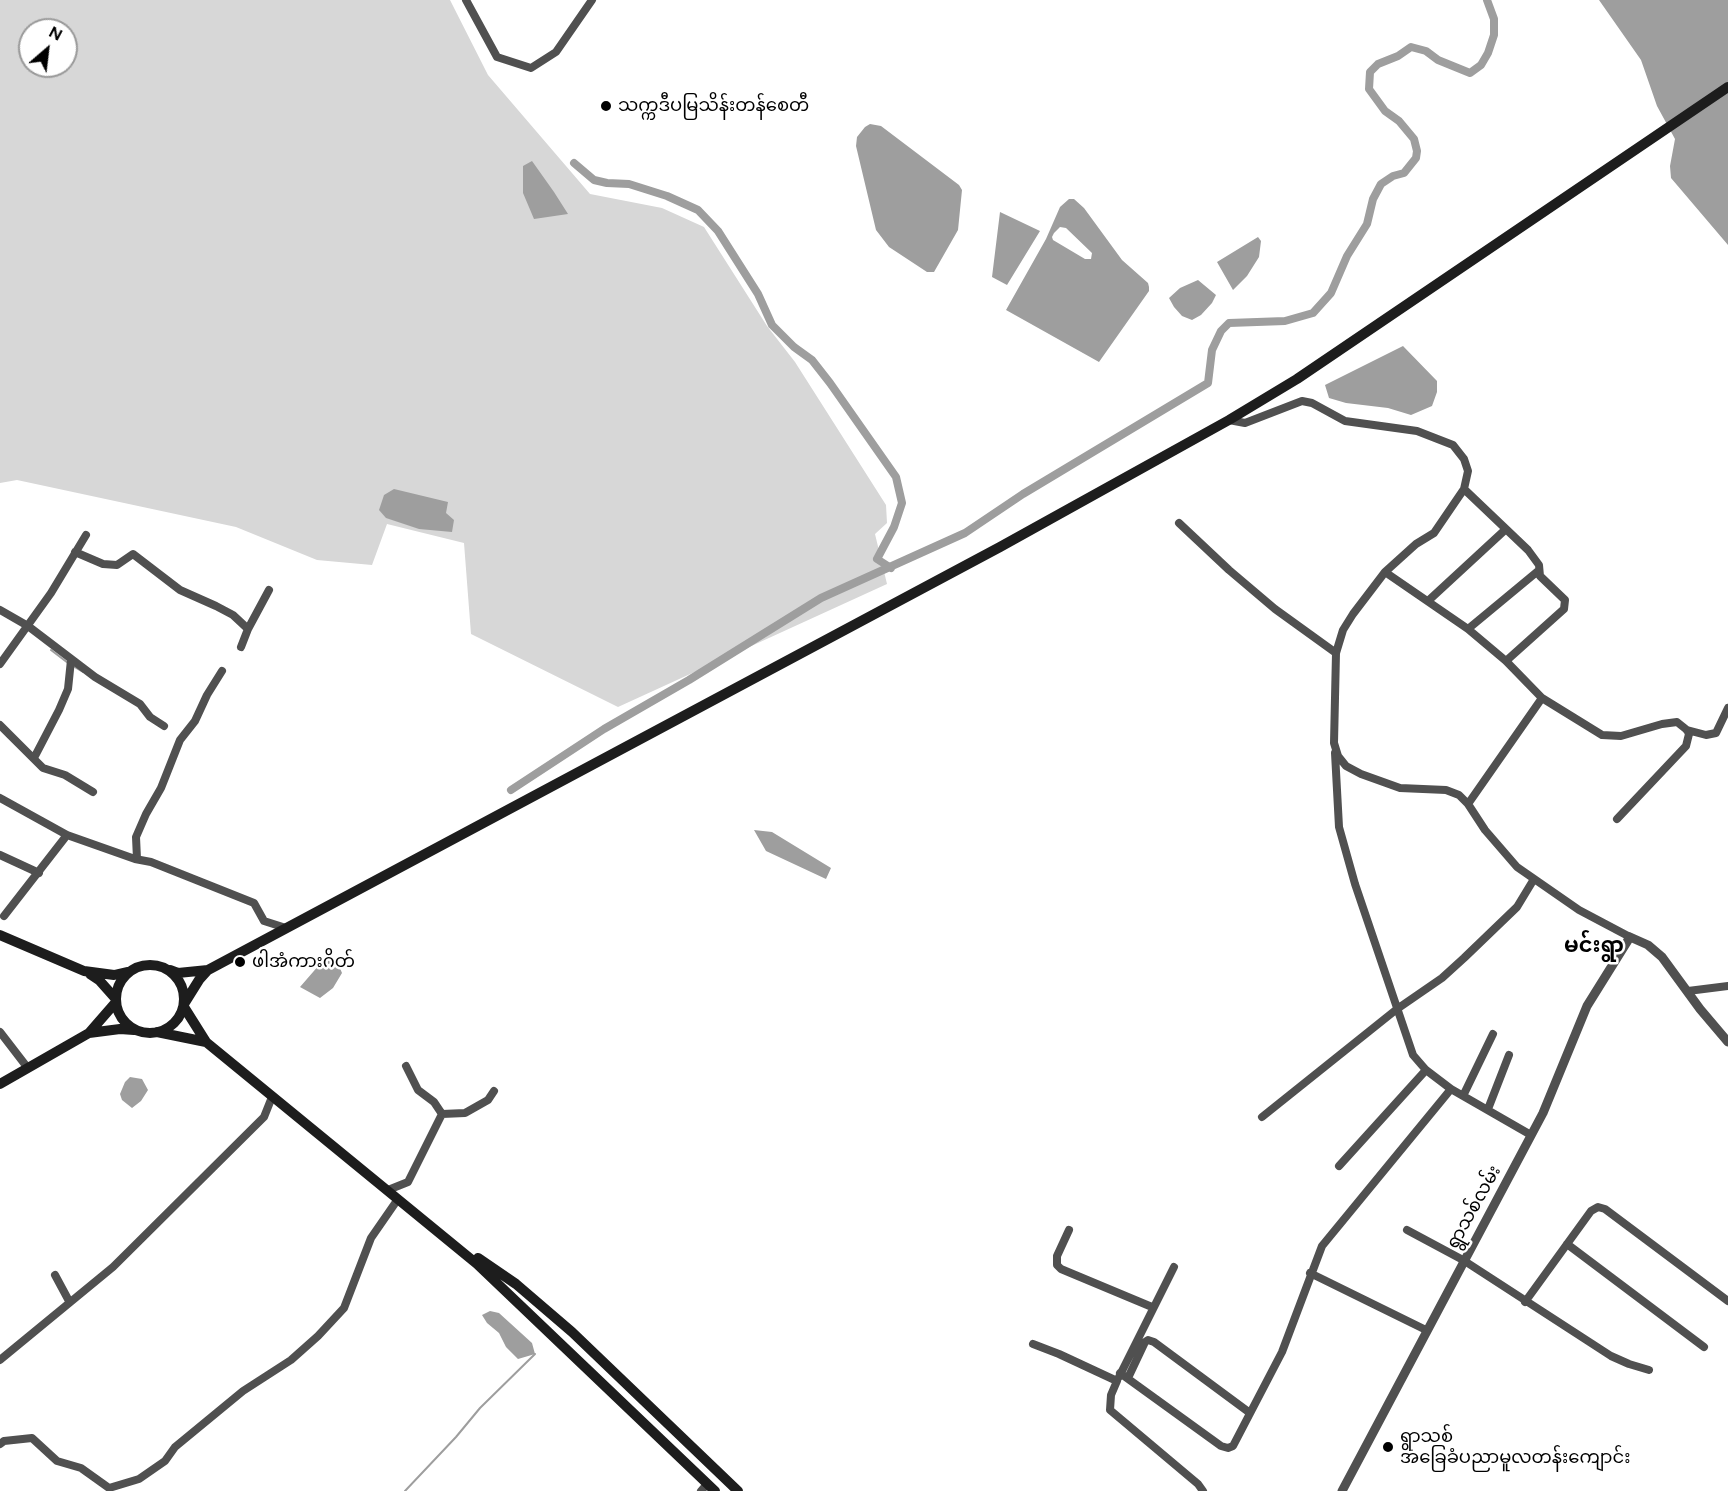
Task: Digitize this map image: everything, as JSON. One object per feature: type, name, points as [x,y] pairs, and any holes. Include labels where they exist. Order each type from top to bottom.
[{"type":"main road","points":[[0,1084],[89,1033],[120,1029],[149,1033],[169,1027],[178,1018],[199,980],[208,970],[1000,547],[1229,420],[1297,379],[1728,87]]},
{"type":"main road","points":[[0,935],[100,975],[127,972],[146,964],[178,972],[208,970]]},
{"type":"main road","points":[[166,968],[181,983],[184,1005],[206,1042],[477,1264],[708,1489]]},
{"type":"main road","points":[[84,970],[99,980],[115,1000],[120,1016],[135,1030]]},
{"type":"main road","points":[[89,1033],[115,1000],[121,980],[127,972]]},
{"type":"main road","points":[[157,1032],[206,1042]]},
{"type":"main road","points":[[426,1221],[516,1284],[572,1332],[738,1491]]},
{"type":"street","points":[[466,0],[497,57],[531,68],[556,52],[592,0]]},
{"type":"street","points":[[1229,420],[1245,423],[1302,401],[1312,403],[1345,421],[1417,431],[1453,445],[1464,459],[1468,471],[1464,489],[1434,533],[1416,544],[1385,572],[1343,630],[1336,652],[1334,742],[1339,827],[1355,884],[1413,1055],[1426,1070],[1451,1089],[1531,1135]]},
{"type":"street","points":[[1464,489],[1528,550],[1539,565],[1540,576],[1565,600],[1563,609],[1506,661]]},
{"type":"street","points":[[1179,523],[1275,609],[1336,652]]},
{"type":"street","points":[[1428,601],[1506,529]]},
{"type":"street","points":[[0,664],[28,626],[86,535]]},
{"type":"street","points":[[75,552],[102,564],[117,565],[133,554],[180,590],[216,606],[248,628]]},
{"type":"street","points":[[1468,629],[1538,571]]},
{"type":"street","points":[[1385,572],[1468,629],[1506,661],[1542,698],[1602,735],[1621,736],[1677,722],[1687,730],[1706,735],[1716,733],[1728,708]]},
{"type":"street","points":[[241,647],[248,628],[269,590]]},
{"type":"street","points":[[0,610],[28,626],[71,660],[140,704],[150,717],[164,726]]},
{"type":"street","points":[[34,758],[68,689],[71,660]]},
{"type":"street","points":[[137,859],[136,837],[146,814],[161,788],[180,740],[195,721],[222,671]]},
{"type":"street","points":[[1468,804],[1542,698]]},
{"type":"street","points":[[0,725],[44,768],[65,775],[93,792]]},
{"type":"street","points":[[1617,819],[1686,746],[1689,734],[1687,730]]},
{"type":"street","points":[[1334,742],[1338,756],[1346,766],[1361,774],[1400,788],[1454,792],[1468,804],[1485,830],[1517,867],[1580,910],[1648,945],[1662,957],[1728,1042]]},
{"type":"street","points":[[0,798],[67,836],[151,862],[254,903],[264,921],[286,928]]},
{"type":"street","points":[[4,916],[67,836]]},
{"type":"street","points":[[0,855],[39,873]]},
{"type":"street","points":[[1262,1117],[1397,1009],[1442,978],[1517,907],[1534,879]]},
{"type":"street","name":"ရွာသစ်လမ်း","points":[[1342,1491],[1543,1113],[1587,1006],[1630,937]]},
{"type":"street","points":[[1688,991],[1728,986]]},
{"type":"street","points":[[0,1032],[27,1067]]},
{"type":"street","points":[[1463,1096],[1493,1034]]},
{"type":"street","points":[[1488,1109],[1509,1055]]},
{"type":"street","points":[[406,1066],[418,1090],[434,1102],[442,1114]]},
{"type":"street","points":[[1339,1166],[1426,1070]]},
{"type":"street","points":[[1033,1344],[1118,1377],[1128,1378],[1221,1446],[1228,1448],[1233,1446],[1282,1352],[1322,1246],[1451,1089]]},
{"type":"street","points":[[442,1114],[465,1113],[488,1100],[494,1090]]},
{"type":"street","points":[[0,1360],[113,1267],[264,1117],[272,1097]]},
{"type":"street","points":[[388,1190],[408,1182],[442,1114]]},
{"type":"street","points":[[0,1444],[32,1438],[57,1461],[81,1468],[109,1488],[139,1479],[165,1461],[175,1447],[243,1390],[291,1360],[344,1308],[371,1238],[398,1199]]},
{"type":"street","points":[[1525,1302],[1591,1211],[1598,1207],[1605,1209],[1728,1301]]},
{"type":"street","points":[[1068,1230],[1057,1256],[1057,1265],[1061,1269],[1152,1307]]},
{"type":"street","points":[[1407,1230],[1463,1260],[1611,1356],[1629,1365],[1649,1370]]},
{"type":"street","points":[[1567,1244],[1704,1347]]},
{"type":"street","points":[[1174,1267],[1118,1377],[1110,1410],[1198,1484],[1203,1491]]},
{"type":"street","points":[[1310,1273],[1426,1330]]},
{"type":"street","points":[[55,1275],[69,1301]]},
{"type":"street","points":[[1128,1378],[1148,1340],[1154,1342],[1250,1413]]},
{"type":"shaded area","points":[[0,0],[450,0],[488,75],[590,194],[662,208],[704,227],[767,326],[795,362],[886,505],[887,523],[875,534],[887,584],[618,707],[471,634],[464,543],[387,524],[372,565],[317,560],[236,527],[17,480],[0,483]]},
{"type":"shaded area","points":[[1599,0],[1728,0],[1728,245],[1671,178],[1670,166],[1675,139],[1657,106],[1641,60]]},
{"type":"shaded area","points":[[870,124],[881,126],[959,185],[962,190],[958,230],[934,272],[927,272],[889,247],[876,230],[856,146],[857,137]]},
{"type":"shaded area","points":[[532,161],[568,214],[534,219],[523,193],[523,166]]},
{"type":"shaded area","points":[[1069,199],[1074,199],[1084,208],[1122,260],[1148,283],[1149,291],[1099,362],[1006,310],[1046,239],[1060,207]],"holes":[[[1060,227],[1066,228],[1092,253],[1091,259],[1085,259],[1053,240],[1054,233]]]},
{"type":"shaded area","points":[[1000,212],[1040,231],[1007,285],[992,277]]},
{"type":"shaded area","points":[[1258,237],[1261,241],[1259,257],[1247,276],[1233,290],[1217,262]]},
{"type":"shaded area","points":[[1198,280],[1216,295],[1201,315],[1192,320],[1182,316],[1169,298],[1180,288]]},
{"type":"shaded area","points":[[1403,346],[1437,381],[1437,392],[1432,406],[1411,415],[1388,408],[1346,403],[1329,398],[1325,385]]},
{"type":"shaded area","points":[[394,489],[448,502],[446,513],[454,520],[452,532],[419,529],[386,518],[379,510],[384,495]]},
{"type":"shaded area","points":[[754,830],[772,832],[831,868],[826,879],[766,851]]},
{"type":"shaded area","points":[[326,957],[337,961],[342,973],[333,988],[320,998],[300,987]]},
{"type":"shaded area","points":[[130,1077],[142,1079],[148,1090],[141,1101],[132,1108],[122,1100],[120,1094]]},
{"type":"shaded area","points":[[490,1311],[499,1313],[532,1343],[535,1354],[518,1359],[482,1315]]},
{"type":"waterway","points":[[511,790],[604,729],[689,680],[821,598],[965,533],[1023,494],[1208,383],[1212,350],[1221,331],[1229,323],[1285,321],[1313,313],[1331,293],[1347,256],[1367,224],[1373,199],[1381,184],[1393,176],[1404,173],[1416,158],[1414,139],[1399,121],[1385,111],[1369,89],[1370,72],[1378,64],[1398,56],[1411,47],[1426,51],[1438,60],[1470,73],[1481,65],[1494,35],[1494,19],[1487,0]]},
{"type":"waterway","points":[[574,163],[594,180],[629,184],[667,196],[698,210],[718,231],[758,294],[772,325],[794,347],[812,360],[896,477],[902,503],[894,527],[877,559],[891,568]]},
{"type":"waterway","points":[[51,650],[68,663]]},
{"type":"waterway","points":[[73,666],[83,672]]},
{"type":"waterway","points":[[405,1491],[480,1408],[535,1354]]},
{"type":"place","name":"သက္ကဒီပမြသိန်းတန်စေတီ","points":[[606,106]]},
{"type":"place","name":"ဖါအံကားဂိတ်","points":[[240,962]]},
{"type":"place","name":"ရွာသစ် အခြေခံပညာမူလတန်းကျောင်း","points":[[1388,1447]]},
{"type":"district","name":"မင်းရွာ","points":[[1594,946]]}]
